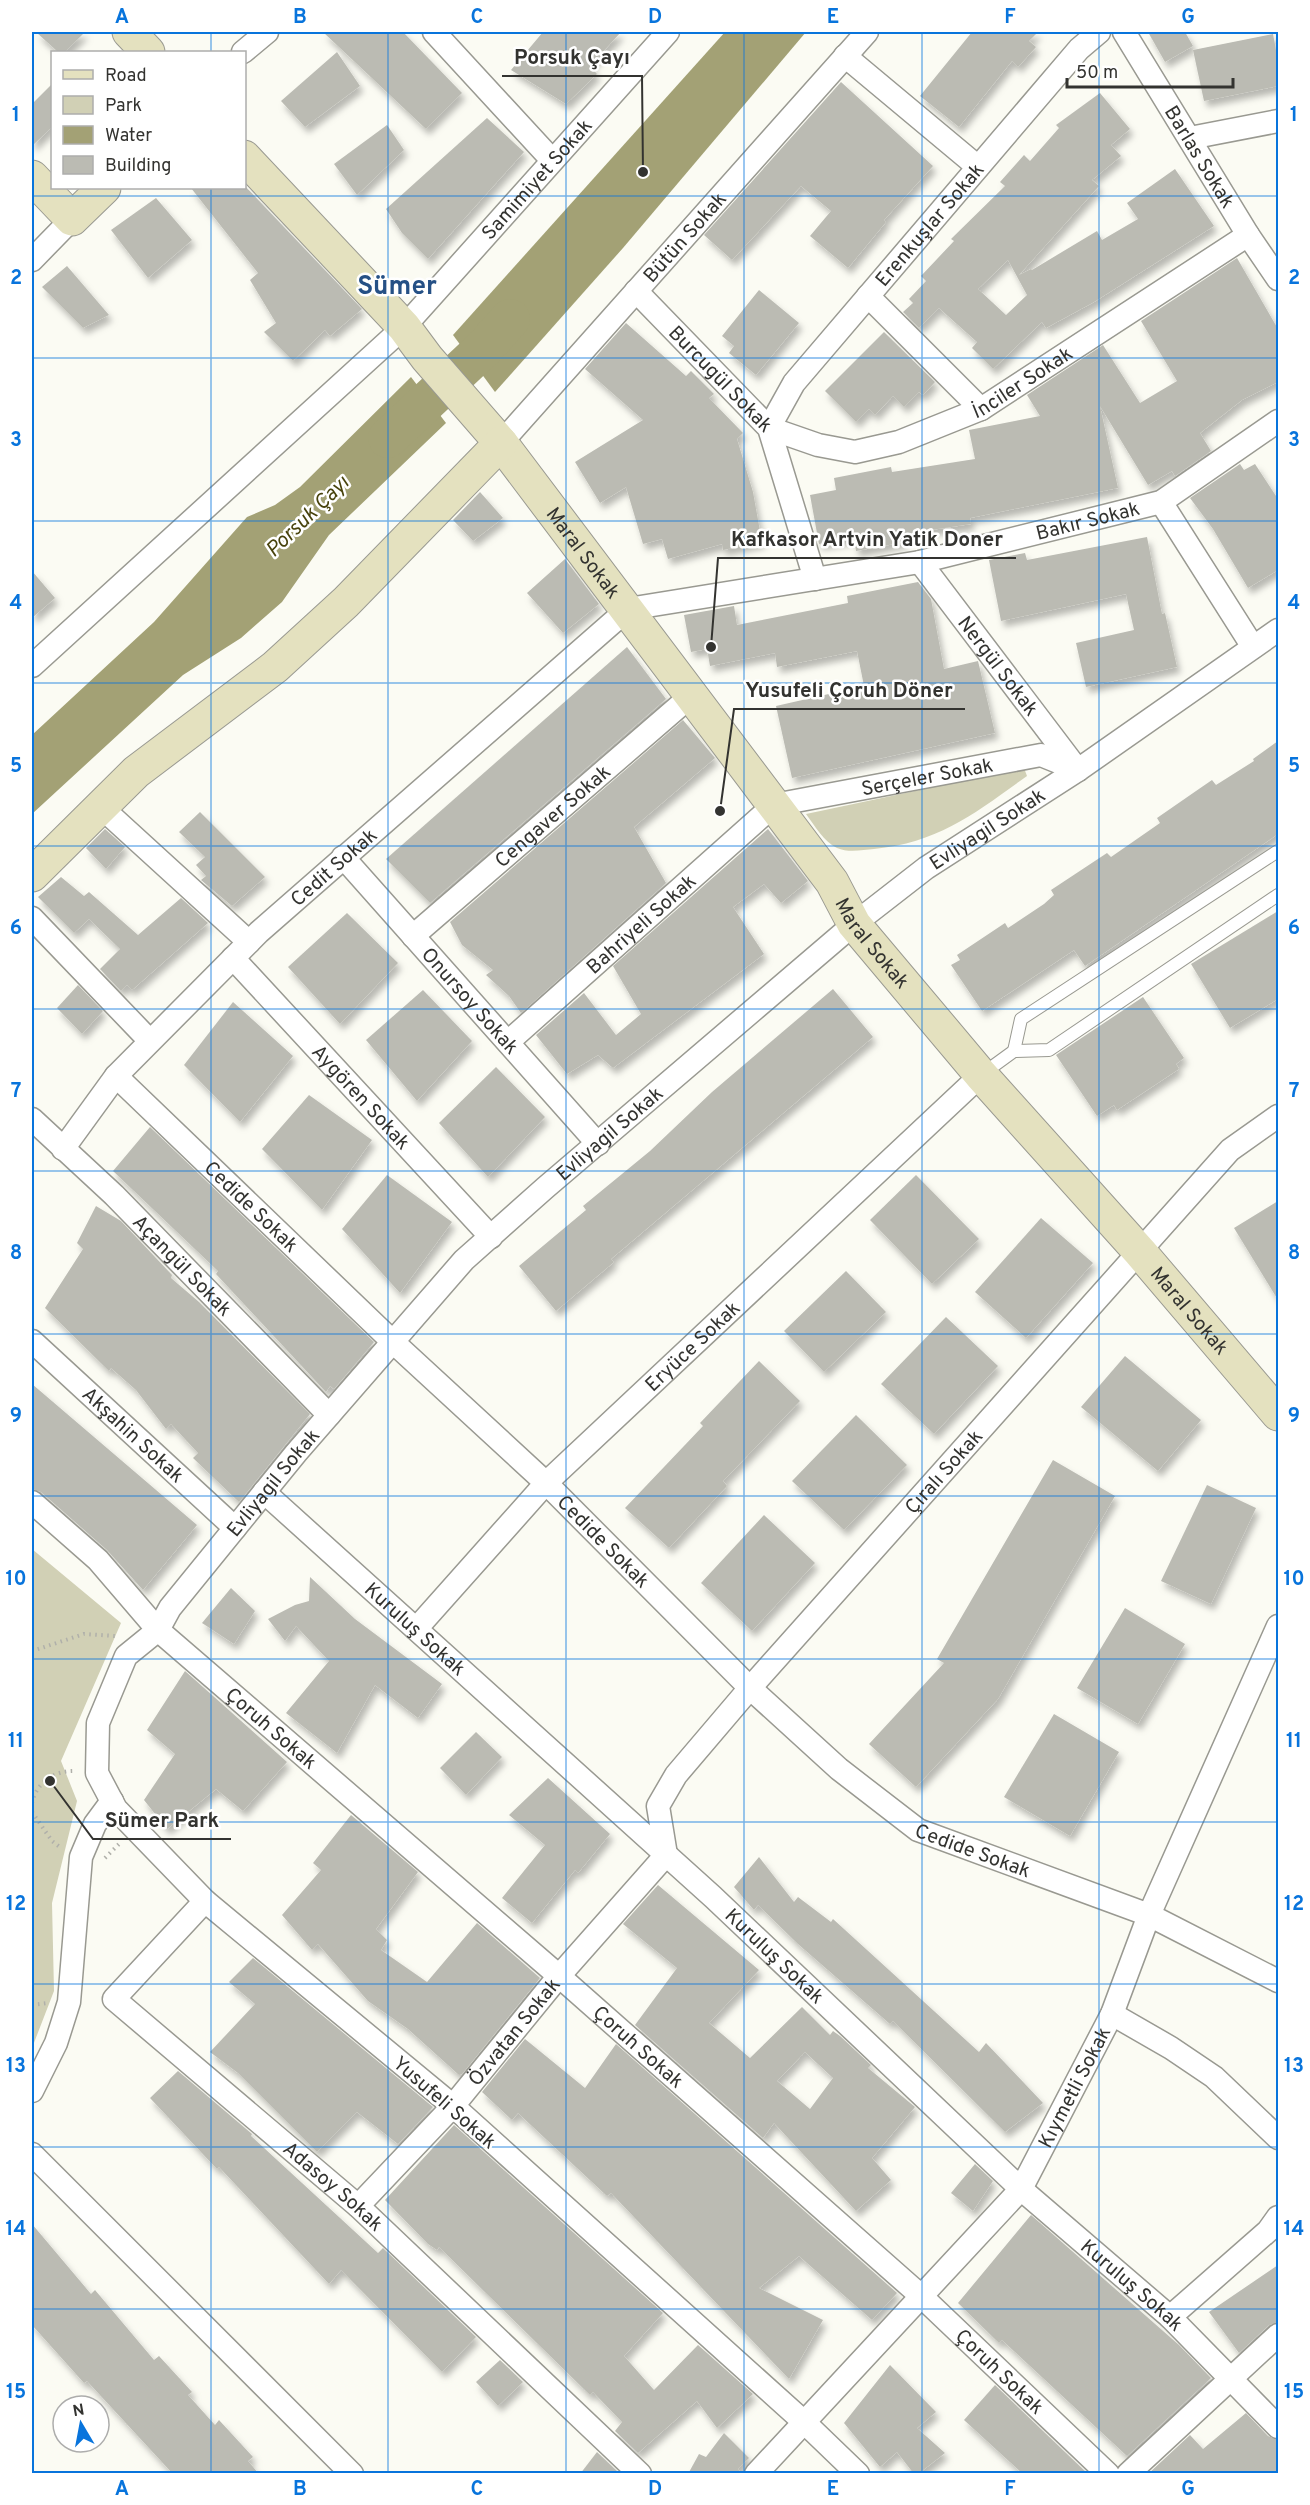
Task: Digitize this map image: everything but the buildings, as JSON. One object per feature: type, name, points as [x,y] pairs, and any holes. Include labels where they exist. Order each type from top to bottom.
[{"type":"street","points":[[129,32],[147,51]]},
{"type":"street","points":[[244,51],[267,32]]},
{"type":"street","points":[[434,32],[552,160]]},
{"type":"street","name":"Samimiyet Sokak","points":[[32,666],[404,327],[668,32]]},
{"type":"street","name":"Bütün Sokak","points":[[501,443],[867,32]]},
{"type":"street","name":"Erenkuşlar Sokak","points":[[770,428],[794,383],[1079,49],[1099,32]]},
{"type":"street","name":"Barlas Sokak","points":[[1124,32],[1248,235],[1278,279]]},
{"type":"street","points":[[845,56],[978,167]]},
{"type":"street","points":[[1190,138],[1278,121]]},
{"type":"street","name":"Maral Sokak","points":[[246,159],[404,327],[427,358],[501,443],[832,882],[854,924],[981,1075],[1140,1252],[1278,1414]]},
{"type":"street","points":[[32,177],[72,219]]},
{"type":"street","points":[[32,260],[103,189]]},
{"type":"street","name":"İnciler Sokak","points":[[770,428],[818,445],[855,452],[899,442],[981,409],[1248,235]]},
{"type":"street","name":"Burcugül Sokak","points":[[636,291],[770,428],[815,579]]},
{"type":"street","points":[[868,296],[981,409]]},
{"type":"street","name":"Bakır Sokak","points":[[628,609],[920,562],[1161,502],[1278,421]]},
{"type":"street","points":[[32,875],[136,772],[224,707],[299,645],[346,602],[501,443]]},
{"type":"street","points":[[1161,502],[1253,647]]},
{"type":"street","name":"Nergül Sokak","points":[[920,562],[1078,770]]},
{"type":"street","name":"Cedit Sokak","points":[[63,1149],[116,1076],[149,1040],[249,942],[343,857],[628,609]]},
{"type":"street","name":"Evliyagil Sokak","points":[[97,1773],[98,1723],[126,1656],[158,1630],[170,1608],[264,1492],[464,1260],[854,924],[926,868],[1078,770],[1278,630]]},
{"type":"street","name":"Cengaver Sokak","points":[[413,936],[692,695]]},
{"type":"street","name":"Serçeler Sokak","points":[[774,805],[1041,755],[1078,770]]},
{"type":"street","name":"Bahriyeli Sokak","points":[[508,1042],[774,805]]},
{"type":"street","points":[[101,807],[249,942]]},
{"type":"street","name":"Onursoy Sokak","points":[[343,857],[598,1144]]},
{"type":"street","points":[[32,918],[149,1040]]},
{"type":"street","name":"Aygören Sokak","points":[[233,958],[490,1237]]},
{"type":"street","name":"Eryüce Sokak","points":[[416,1629],[546,1483],[981,1075]]},
{"type":"street","name":"Cedide Sokak","points":[[116,1076],[393,1342],[546,1483],[750,1688],[839,1769],[918,1830],[1149,1915],[1278,1981]]},
{"type":"street","name":"Çıralı Sokak","points":[[666,1855],[658,1806],[676,1775],[750,1688],[1230,1150],[1278,1116]]},
{"type":"street","name":"Açangül Sokak","points":[[32,1119],[114,1195],[329,1415]]},
{"type":"street","name":"Akşahin Sokak","points":[[32,1341],[235,1528]]},
{"type":"street","name":"Kuruluş Sokak","points":[[264,1492],[666,1855],[1021,2189],[1170,2317],[1278,2427]]},
{"type":"street","points":[[32,1502],[98,1560],[158,1630]]},
{"type":"street","name":"Kıymetli Sokak","points":[[756,2474],[1021,2189],[1112,2014],[1149,1915],[1278,1626]]},
{"type":"street","name":"Çoruh Sokak","points":[[158,1630],[559,1976],[920,2295],[1108,2474]]},
{"type":"street","name":"Yusufeli Sokak","points":[[97,1773],[116,1809],[205,1901],[453,2106],[804,2422],[858,2474]]},
{"type":"street","points":[[32,2091],[56,2043],[69,2002],[81,1857],[95,1824],[112,1801]]},
{"type":"street","name":"Özvatan Sokak","points":[[358,2206],[453,2106],[559,1976],[666,1855]]},
{"type":"street","name":"Adasoy Sokak","points":[[205,1901],[114,1999],[358,2206],[640,2474]]},
{"type":"street","points":[[1112,2014],[1214,2077],[1278,2138]]},
{"type":"street","points":[[32,2154],[351,2474]]},
{"type":"street","points":[[1170,2317],[1275,2229]]},
{"type":"street","points":[[1128,2474],[1278,2335]]},
{"type":"lane","points":[[1014,1051],[1021,1019],[1278,851]]},
{"type":"lane","points":[[981,1075],[1014,1051],[1049,1050],[1278,895]]},
{"type":"path","points":[[32,1651],[84,1634],[120,1636],[158,1630]]},
{"type":"path","points":[[32,1803],[34,1792],[43,1781],[70,1771],[97,1773]]},
{"type":"green space","points":[[1024,768],[1027,776],[973,814],[938,833],[897,845],[851,851],[841,850],[824,838],[806,814]]},
{"type":"green space","points":[[32,1549],[121,1623],[61,1761],[77,1801],[52,1903],[54,1991],[32,2048]]},
{"type":"water","points":[[725,32],[806,32],[623,248],[495,392],[453,335]]},
{"type":"water","name":"Porsuk Çayı","points":[[411,377],[446,423],[329,535],[282,602],[241,638],[183,675],[32,814],[32,735],[154,622],[247,517],[275,505],[300,487]]},
{"type":"waterway","name":"Porsuk Çayı","points":[[388,438],[484,348],[510,319]]},
{"type":"place","name":"Porsuk Çayı","points":[[643,172]]},
{"type":"place","name":"Kafkasor Artvin Yatik Doner","points":[[711,647]]},
{"type":"place","name":"Yusufeli Çoruh Döner","points":[[720,811]]},
{"type":"place","name":"Sümer Park","points":[[50,1781]]},
{"type":"district","name":"Sümer","points":[[397,285]]}]
